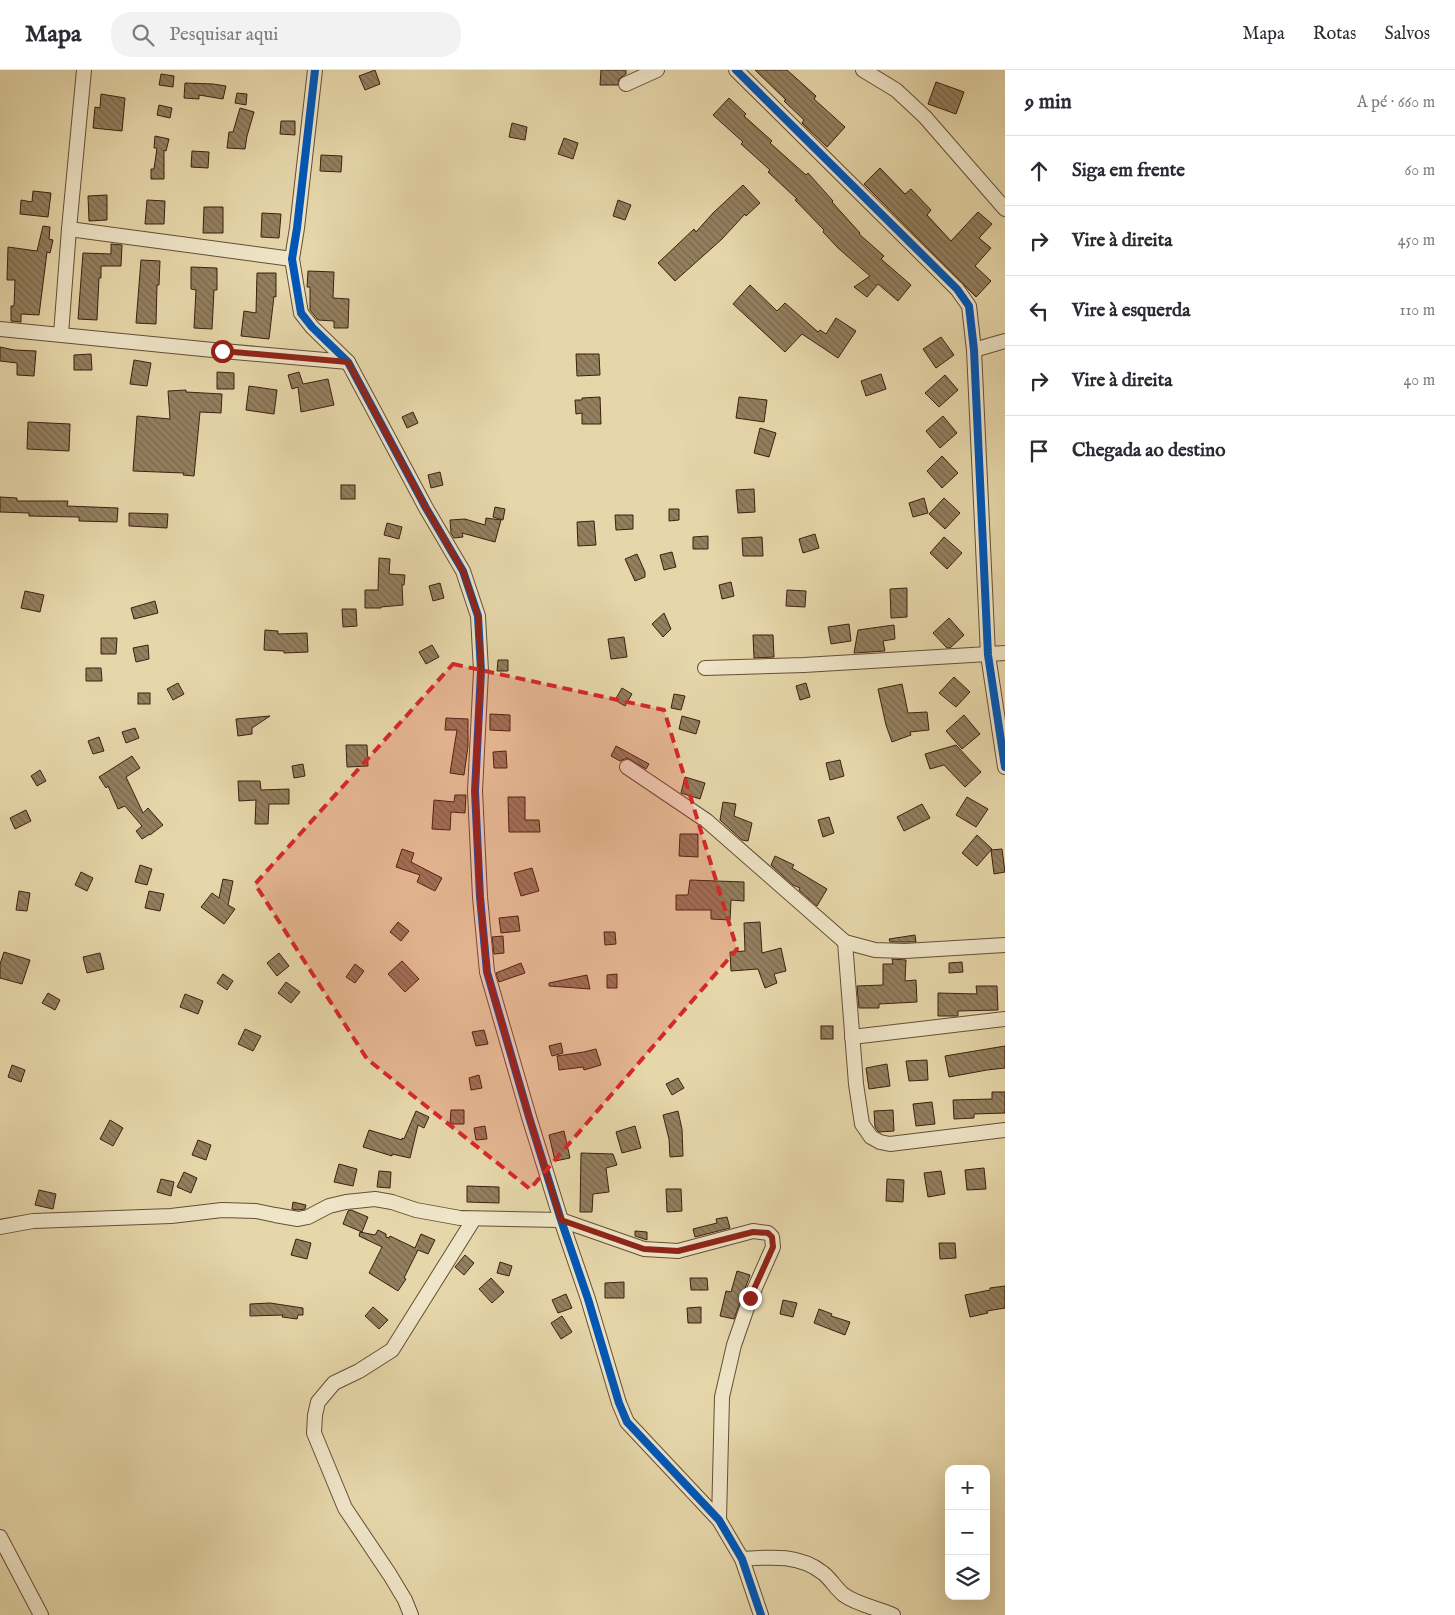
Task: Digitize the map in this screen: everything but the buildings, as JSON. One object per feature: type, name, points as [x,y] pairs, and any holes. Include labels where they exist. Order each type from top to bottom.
[{"type":"street","points":[[61,334],[84,70]]},
{"type":"street","points":[[315,70],[292,258],[301,312],[312,327],[348,362],[426,508],[463,571],[478,616],[481,671],[475,791],[480,898],[487,972],[561,1220],[588,1298],[619,1403],[627,1422],[719,1520],[742,1560],[761,1615]]},
{"type":"street","points":[[626,84],[657,70]]},
{"type":"street","points":[[736,70],[957,289],[969,306],[974,350],[988,654],[1005,767]]},
{"type":"street","points":[[863,70],[896,90],[925,117],[1005,209]]},
{"type":"street","points":[[69,229],[292,258]]},
{"type":"street","points":[[0,329],[348,362]]},
{"type":"street","points":[[974,350],[1005,341]]},
{"type":"street","points":[[705,668],[804,665],[1005,653]]},
{"type":"street","points":[[626,767],[707,821],[845,942],[875,950],[904,951],[1005,946]]},
{"type":"street","points":[[845,942],[856,1084],[862,1124],[871,1137],[880,1142],[890,1144],[1005,1130]]},
{"type":"street","points":[[852,1037],[1005,1019]]},
{"type":"street","points":[[0,1227],[33,1221],[171,1216],[222,1210],[256,1211],[298,1219],[308,1218],[329,1206],[375,1199],[392,1202],[416,1210],[460,1218],[561,1220],[644,1249],[678,1251],[753,1232],[768,1233],[772,1237],[773,1247],[750,1298],[734,1345],[722,1397],[719,1520]]},
{"type":"street","points":[[411,1615],[390,1575],[345,1508],[314,1433],[315,1415],[318,1402],[334,1383],[359,1371],[392,1350],[474,1219]]},
{"type":"street","points":[[0,1536],[41,1615]]},
{"type":"street","points":[[742,1560],[778,1557],[807,1563],[823,1573],[843,1594],[894,1615]]},
{"type":"highlighted area","points":[[453,664],[664,710],[737,949],[530,1189],[367,1059],[255,884]]},
{"type":"cycle path","points":[[315,70],[292,259],[301,313],[312,327],[348,362],[426,508],[463,571],[478,616],[481,671],[475,791],[480,897],[487,972],[561,1220],[588,1299],[619,1403],[627,1422],[719,1520],[742,1559],[761,1615]]},
{"type":"cycle path","points":[[736,70],[957,289],[969,306],[974,350],[988,655],[1005,767]]},
{"type":"route","points":[[222,351],[348,362],[426,508],[463,571],[478,616],[481,671],[475,791],[480,898],[487,972],[561,1220],[644,1249],[678,1251],[723,1238],[753,1232],[768,1233],[772,1237],[773,1247],[750,1298]]}]
